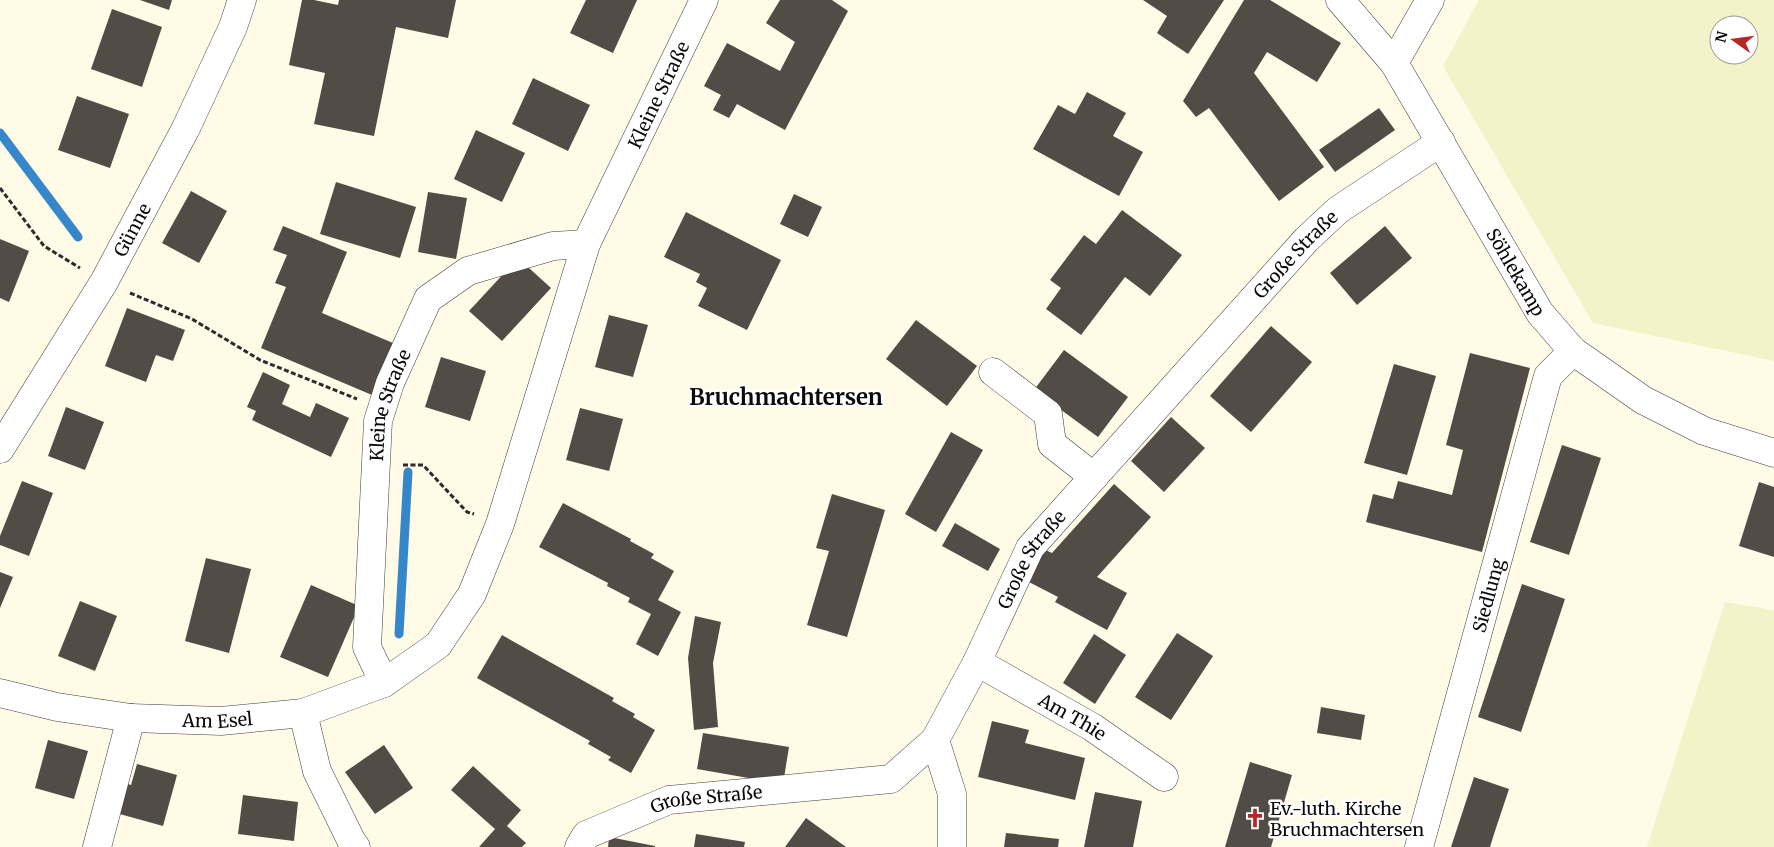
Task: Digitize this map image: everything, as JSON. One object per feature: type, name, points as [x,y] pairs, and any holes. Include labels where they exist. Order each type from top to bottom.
[{"type":"street","name":"Günne","points":[[0,449],[104,282],[186,128],[233,27],[242,0]]},
{"type":"street","name":"Kleine Straße","points":[[303,713],[384,683],[438,645],[472,594],[500,524],[586,244],[704,0]]},
{"type":"street","name":"Söhlekamp","points":[[1340,0],[1394,63],[1540,313],[1573,351],[1643,400],[1704,431],[1774,453]]},
{"type":"street","points":[[1394,63],[1430,0]]},
{"type":"street","name":"Große Straße","points":[[579,847],[586,835],[668,800],[891,778],[935,740],[977,662],[1030,548],[1306,240],[1338,210],[1441,142]]},
{"type":"street","name":"Kleine Straße","points":[[384,683],[367,647],[378,421],[390,383],[428,299],[468,271],[553,246],[586,244]]},
{"type":"street","name":"Siedlung","points":[[1418,847],[1548,376],[1573,351]]},
{"type":"street","points":[[993,372],[1048,414],[1052,444],[1094,476]]},
{"type":"street","name":"Am Thie","points":[[977,662],[1092,727],[1164,777]]},
{"type":"street","name":"Am Esel","points":[[0,693],[57,707],[131,718],[221,721],[303,713]]},
{"type":"street","points":[[303,713],[317,771],[356,847]]},
{"type":"street","points":[[97,847],[131,718]]},
{"type":"street","points":[[935,740],[952,794],[952,847]]},
{"type":"path","points":[[0,188],[44,246],[104,282],[192,319],[260,360],[382,409]]},
{"type":"path","points":[[377,464],[423,465],[468,512],[500,524]]},
{"type":"green space","points":[[1479,0],[1774,0],[1774,361],[1593,323],[1443,66]]},
{"type":"green space","points":[[1725,602],[1774,610],[1774,847],[1647,847]]},
{"type":"building","points":[[140,0],[172,0],[169,10]]},
{"type":"building","points":[[302,0],[314,0],[338,5],[339,0],[456,0],[448,38],[396,27],[374,136],[314,124],[325,73],[289,65]]},
{"type":"building","points":[[586,0],[637,0],[613,53],[570,33]]},
{"type":"building","points":[[780,0],[832,0],[848,11],[785,130],[737,104],[729,118],[713,110],[721,95],[704,86],[727,43],[780,71],[795,42],[766,23]]},
{"type":"building","points":[[1143,0],[1224,0],[1188,54],[1157,33],[1167,16]]},
{"type":"building","points":[[1244,0],[1270,0],[1341,43],[1317,82],[1267,52],[1254,73],[1324,167],[1279,201],[1209,108],[1196,117],[1183,101]]},
{"type":"building","points":[[112,9],[162,27],[142,87],[91,69]]},
{"type":"building","points":[[533,78],[590,105],[568,151],[512,124]]},
{"type":"building","points":[[1087,92],[1126,113],[1113,136],[1143,152],[1119,196],[1033,149],[1058,105],[1075,114]]},
{"type":"building","points":[[77,96],[129,114],[110,168],[58,150]]},
{"type":"building","points":[[1379,108],[1395,130],[1335,172],[1319,150]]},
{"type":"building","points":[[476,130],[525,153],[502,202],[454,179]]},
{"type":"building","points":[[336,182],[416,207],[400,258],[320,234]]},
{"type":"building","points":[[191,191],[227,211],[199,263],[162,243]]},
{"type":"building","points":[[428,192],[467,198],[456,259],[418,252]]},
{"type":"building","points":[[794,194],[822,207],[808,237],[780,224]]},
{"type":"building","points":[[1122,210],[1182,255],[1150,296],[1125,277],[1081,335],[1046,309],[1061,288],[1050,280],[1084,235],[1096,244]]},
{"type":"building","points":[[686,212],[781,260],[747,330],[698,306],[707,288],[696,282],[700,274],[664,257]]},
{"type":"building","points":[[283,226],[347,252],[322,313],[393,343],[372,395],[261,348],[286,287],[275,283],[287,255],[273,250]]},
{"type":"building","points":[[1385,226],[1412,258],[1357,305],[1330,273]]},
{"type":"building","points":[[0,239],[29,251],[9,302],[0,298]]},
{"type":"building","points":[[518,258],[551,288],[502,341],[469,311]]},
{"type":"building","points":[[127,308],[185,330],[173,361],[156,355],[146,382],[105,366]]},
{"type":"building","points":[[609,315],[648,325],[633,377],[595,367]]},
{"type":"building","points":[[916,320],[977,366],[947,406],[886,359]]},
{"type":"building","points":[[1271,326],[1312,362],[1251,432],[1210,396]]},
{"type":"building","points":[[1064,350],[1128,397],[1098,437],[1034,390]]},
{"type":"building","points":[[1470,353],[1530,368],[1482,552],[1366,522],[1373,494],[1393,499],[1398,481],[1452,495],[1463,450],[1446,445]]},
{"type":"building","points":[[441,357],[486,371],[470,421],[425,407]]},
{"type":"building","points":[[1394,364],[1436,376],[1407,475],[1364,463]]},
{"type":"building","points":[[263,372],[290,385],[282,404],[310,417],[316,403],[349,418],[331,457],[252,420],[256,411],[247,407]]},
{"type":"building","points":[[66,407],[104,422],[85,470],[48,456]]},
{"type":"building","points":[[580,408],[623,419],[609,471],[566,460]]},
{"type":"building","points":[[1171,417],[1205,448],[1164,492],[1131,461]]},
{"type":"building","points":[[951,432],[983,450],[936,532],[905,514]]},
{"type":"building","points":[[1562,445],[1601,458],[1569,555],[1530,542]]},
{"type":"building","points":[[22,481],[53,493],[29,556],[0,545],[0,536]]},
{"type":"building","points":[[1759,482],[1774,487],[1774,557],[1739,546]]},
{"type":"building","points":[[1114,484],[1151,517],[1097,577],[1127,593],[1107,630],[1055,602],[1058,597],[1025,580],[1041,548],[1052,553]]},
{"type":"building","points":[[832,494],[885,510],[847,637],[807,625],[829,551],[816,548]]},
{"type":"building","points":[[563,503],[631,539],[630,541],[654,554],[651,558],[674,571],[658,600],[681,612],[658,656],[636,644],[651,614],[628,602],[630,598],[607,586],[608,583],[539,547]]},
{"type":"building","points":[[955,523],[1000,549],[988,571],[942,546]]},
{"type":"building","points":[[206,558],[251,569],[229,653],[185,641]]},
{"type":"building","points":[[0,572],[13,577],[0,608]]},
{"type":"building","points":[[1522,584],[1565,599],[1521,732],[1478,717]]},
{"type":"building","points":[[311,585],[359,606],[328,677],[280,657]]},
{"type":"building","points":[[80,601],[117,616],[95,671],[58,656]]},
{"type":"building","points":[[695,616],[721,622],[713,663],[718,727],[694,730],[688,658]]},
{"type":"building","points":[[1177,633],[1213,656],[1171,720],[1135,697]]},
{"type":"building","points":[[1094,634],[1126,655],[1095,704],[1063,683]]},
{"type":"building","points":[[502,635],[614,698],[612,701],[635,714],[633,717],[655,730],[631,773],[608,760],[611,757],[588,744],[590,741],[477,678]]},
{"type":"building","points":[[1321,707],[1365,715],[1361,740],[1317,733]]},
{"type":"building","points":[[992,721],[1029,730],[1025,743],[1085,758],[1075,800],[978,777]]},
{"type":"building","points":[[703,733],[789,747],[783,784],[697,769]]},
{"type":"building","points":[[48,740],[88,751],[74,799],[35,788]]},
{"type":"building","points":[[384,745],[413,788],[375,814],[345,772]]},
{"type":"building","points":[[1250,762],[1292,775],[1271,847],[1225,847]]},
{"type":"building","points":[[137,764],[177,775],[163,826],[116,813],[124,783],[131,785]]},
{"type":"building","points":[[473,766],[521,810],[507,826],[526,843],[522,847],[479,847],[495,829],[451,790]]},
{"type":"building","points":[[1474,777],[1509,789],[1490,847],[1451,847]]},
{"type":"building","points":[[1095,792],[1142,801],[1133,847],[1084,847]]},
{"type":"building","points":[[243,795],[298,802],[294,841],[238,834]]},
{"type":"building","points":[[806,818],[846,847],[785,847]]},
{"type":"building","points":[[1006,833],[1059,839],[1058,847],[1004,847]]},
{"type":"building","points":[[696,834],[745,842],[744,847],[694,847]]},
{"type":"building","points":[[609,837],[655,846],[655,847],[608,847]]},
{"type":"waterway","points":[[0,133],[78,237]]},
{"type":"waterway","points":[[399,634],[408,472]]},
{"type":"place","name":"Ev.-luth. Kirche Bruchmachtersen","points":[[1255,818]]},
{"type":"district","name":"Bruchmachtersen","points":[[786,397]]}]
